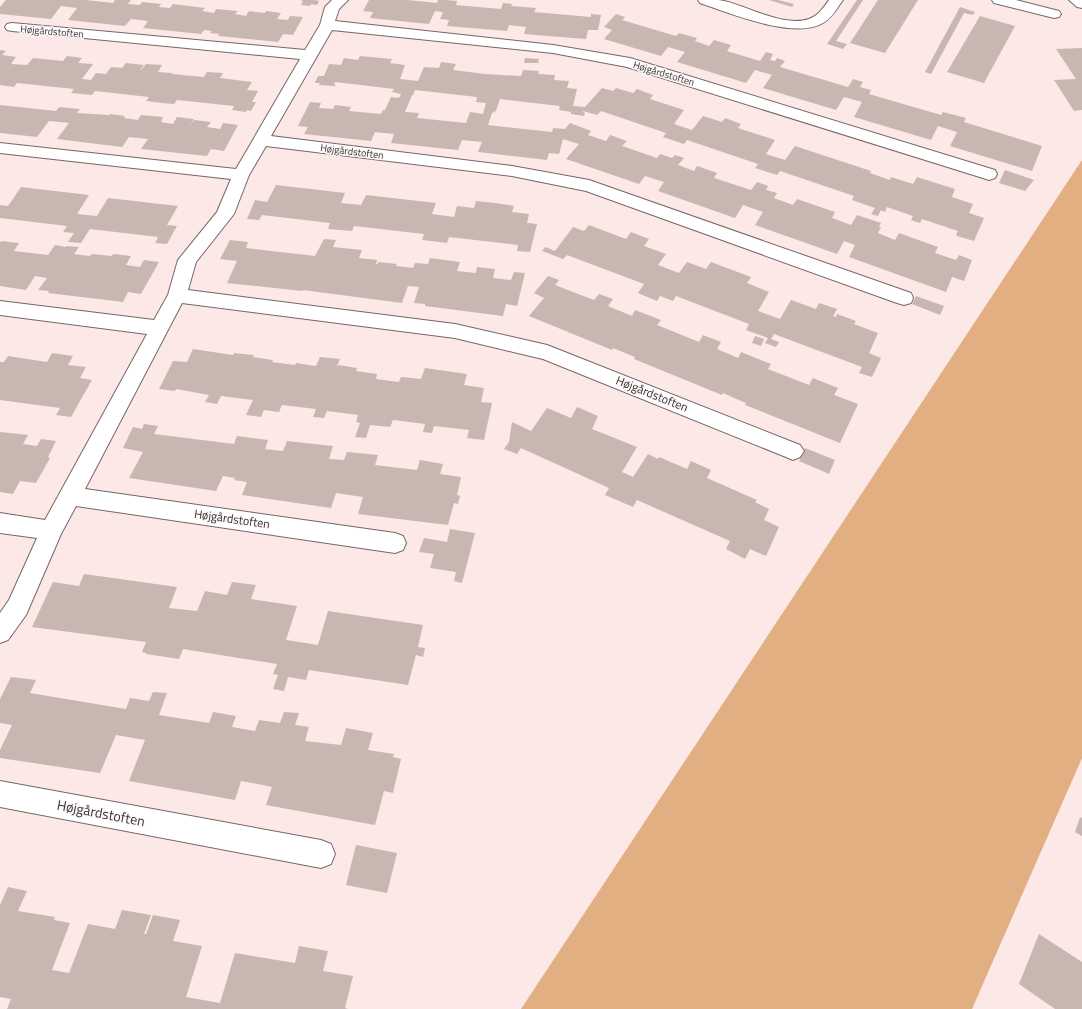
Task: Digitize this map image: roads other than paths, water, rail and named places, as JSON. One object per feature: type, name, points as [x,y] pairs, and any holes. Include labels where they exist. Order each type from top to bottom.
[{"type":"street","points":[[0,632],[18,607],[51,531],[177,295],[187,260],[225,214],[241,174],[308,55],[327,25],[332,7],[341,0]]},
{"type":"street","points":[[705,0],[782,24],[798,25],[812,23],[824,16],[836,0]]},
{"type":"street","points":[[999,0],[1054,14]]},
{"type":"street","points":[[1076,0],[1082,4]]},
{"type":"street","name":"Højgårdstoften","points":[[327,25],[553,49],[630,63],[989,174]]},
{"type":"street","name":"Højgårdstoften","points":[[12,27],[308,55]]},
{"type":"street","name":"Højgårdstoften","points":[[260,140],[512,171],[588,186],[904,298]]},
{"type":"street","points":[[0,148],[241,174]]},
{"type":"street","name":"Højgårdstoften","points":[[177,295],[456,331],[547,352],[793,451]]},
{"type":"street","points":[[0,308],[159,328]]},
{"type":"street","name":"Højgårdstoften","points":[[69,496],[395,543]]},
{"type":"street","points":[[0,523],[51,531]]},
{"type":"street","name":"Højgårdstoften","points":[[0,794],[321,854]]}]
